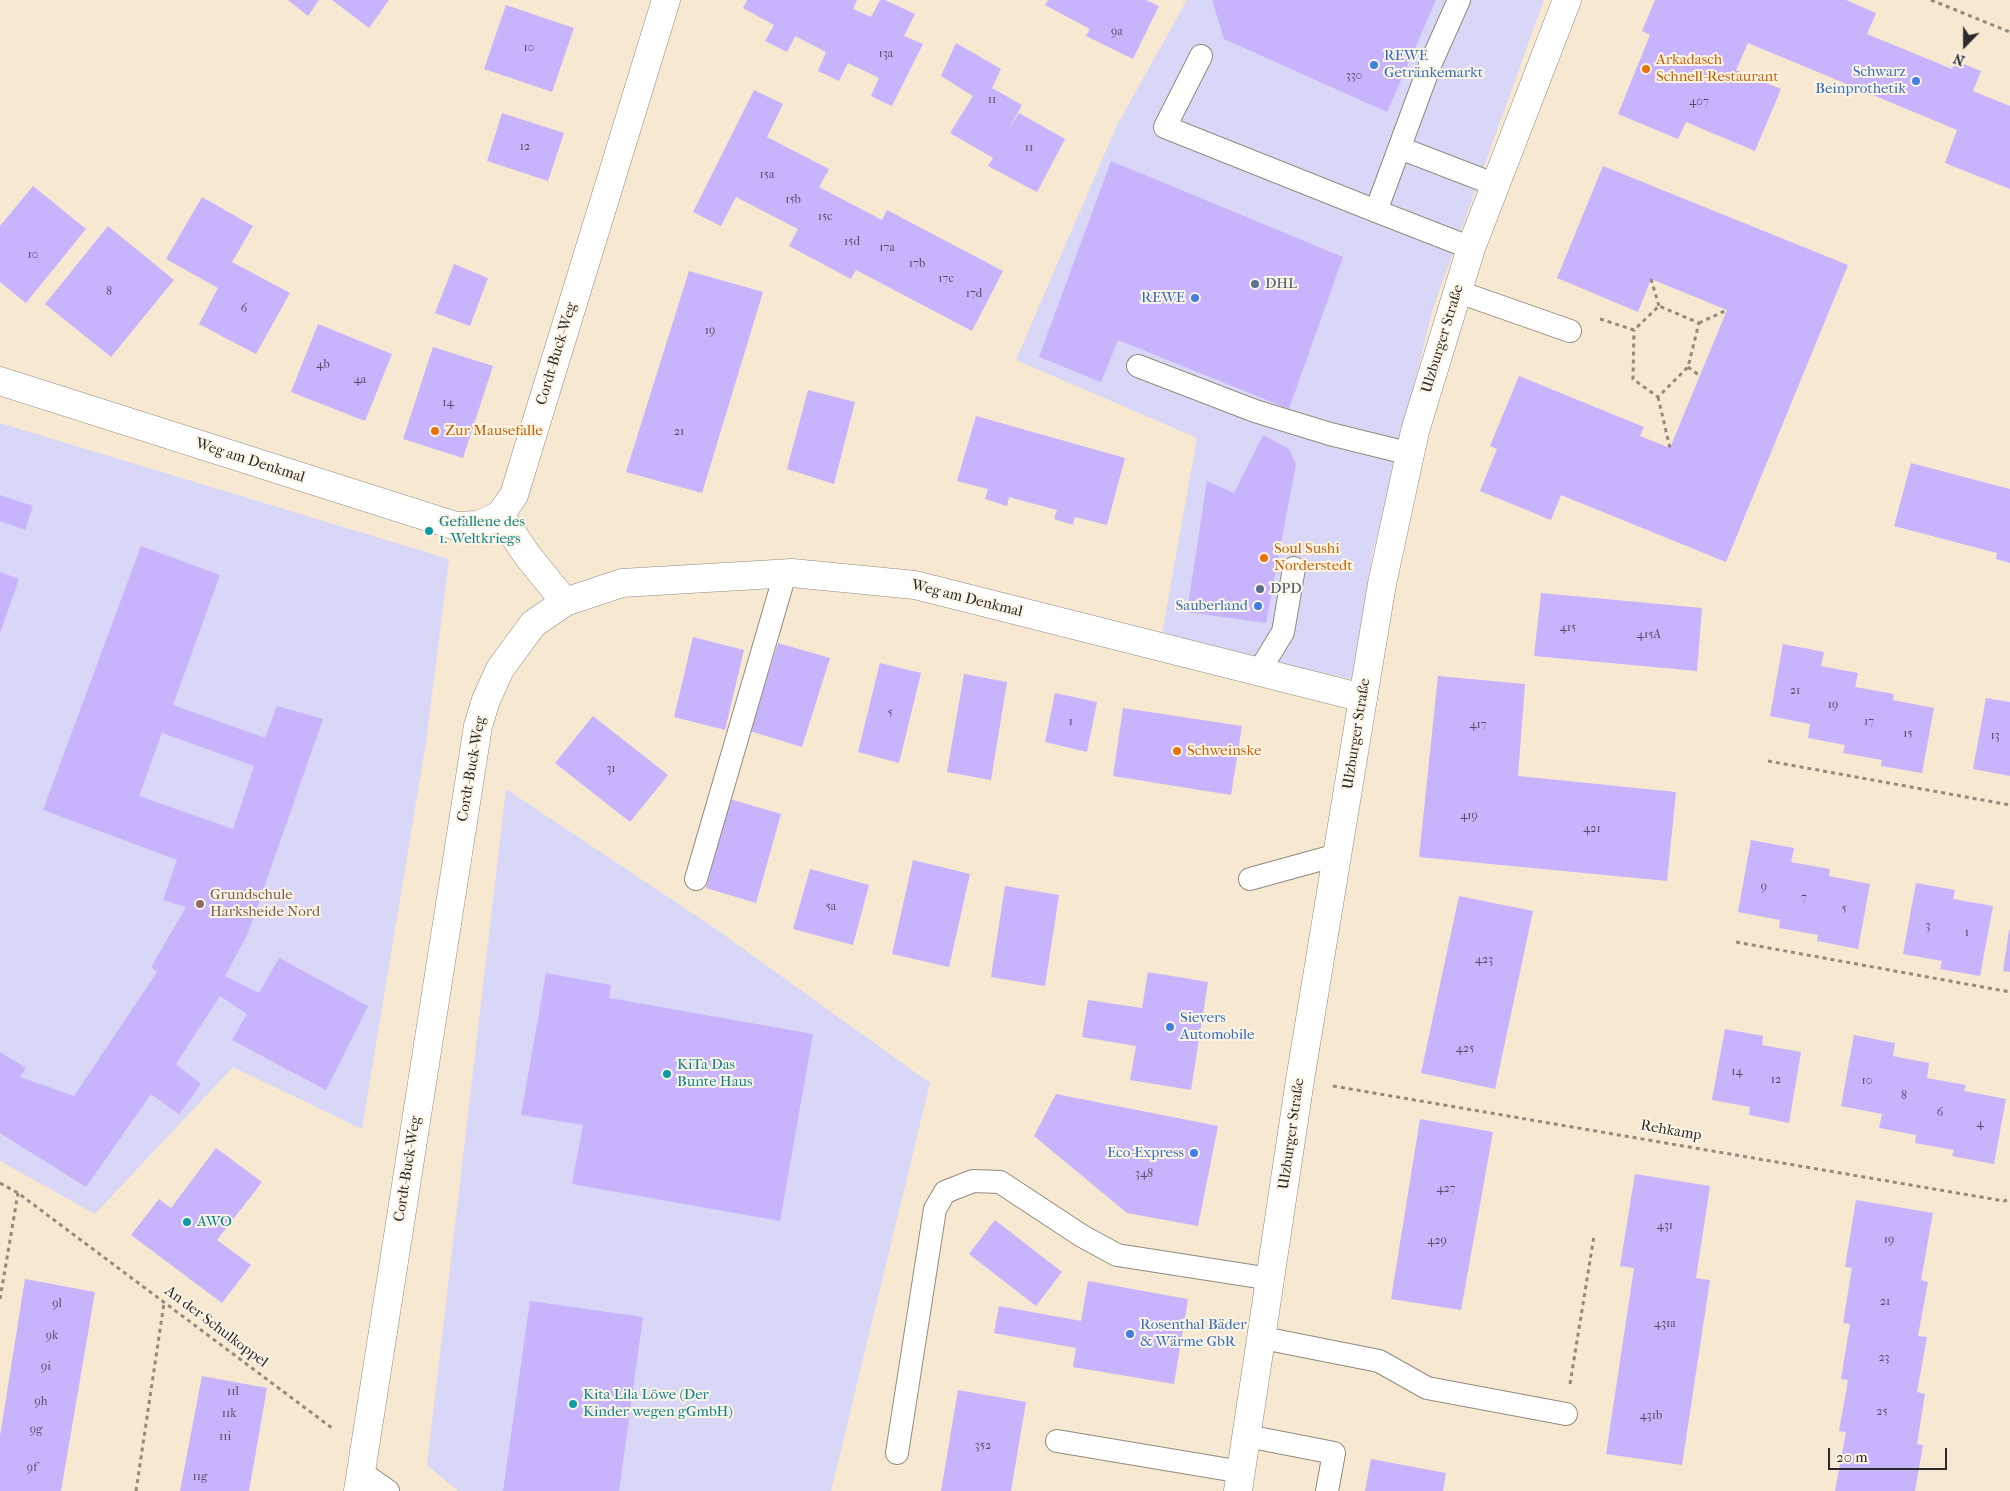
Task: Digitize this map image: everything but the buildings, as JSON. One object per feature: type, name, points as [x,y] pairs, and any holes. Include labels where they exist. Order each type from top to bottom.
[{"type":"street","name":"Ulzburger Straße","points":[[1240,1482],[1300,1080],[1363,698],[1382,584],[1415,430],[1456,291],[1471,248],[1567,0]]},
{"type":"street","name":"Cordt-Buck-Weg","points":[[500,515],[514,495],[657,4]]},
{"type":"street","name":"Weg am Denkmal","points":[[0,381],[456,526],[479,525],[500,515]]},
{"type":"street","points":[[500,515],[527,555],[565,602]]},
{"type":"street","name":"Weg am Denkmal","points":[[565,602],[622,583],[785,574],[915,585],[1363,698]]},
{"type":"street","name":"Cordt-Buck-Weg","points":[[361,1472],[478,726],[486,700],[500,669],[514,647],[533,624],[565,602]]},
{"type":"lane","points":[[1376,212],[1430,65],[1460,0]]},
{"type":"lane","points":[[1201,56],[1165,127],[1471,248]]},
{"type":"lane","points":[[1400,148],[1496,185]]},
{"type":"lane","points":[[1456,291],[1570,331]]},
{"type":"lane","points":[[1138,366],[1255,411],[1330,434],[1411,454]]},
{"type":"lane","points":[[1258,673],[1282,632],[1294,568]]},
{"type":"lane","points":[[696,879],[785,574]]},
{"type":"lane","points":[[1250,879],[1337,855]]},
{"type":"lane","points":[[897,1452],[935,1209],[945,1192],[973,1181],[1000,1182],[1082,1236],[1117,1255],[1271,1279]]},
{"type":"lane","points":[[1262,1338],[1379,1360],[1427,1388],[1566,1414]]},
{"type":"lane","points":[[1247,1436],[1334,1453],[1327,1491]]},
{"type":"lane","points":[[1057,1441],[1240,1482]]},
{"type":"lane","points":[[361,1472],[388,1491]]},
{"type":"path","points":[[1931,0],[2010,32]]},
{"type":"path","points":[[1651,279],[1659,306]]},
{"type":"path","points":[[1659,306],[1699,323],[1727,310]]},
{"type":"path","points":[[1659,306],[1634,330],[1633,379],[1658,397],[1670,448]]},
{"type":"path","points":[[1592,316],[1634,330]]},
{"type":"path","points":[[1658,397],[1688,367],[1699,323]]},
{"type":"path","points":[[1688,367],[1700,376]]},
{"type":"path","points":[[1768,762],[2010,805]]},
{"type":"path","points":[[1736,942],[2010,992]]},
{"type":"path","name":"Rehkamp","points":[[1328,1085],[2004,1201],[2010,1199]]},
{"type":"path","name":"An der Schulkoppel","points":[[0,1183],[18,1193],[164,1303],[361,1472]]},
{"type":"path","points":[[0,1298],[18,1193]]},
{"type":"path","points":[[1566,1414],[1594,1236]]},
{"type":"path","points":[[136,1491],[164,1303]]},
{"type":"shaded area","points":[[1187,0],[1544,0],[1433,308],[1372,556],[1353,679],[1261,661],[1162,634],[1197,438],[1016,360],[1117,125]]},
{"type":"shaded area","name":"Grundschule Harksheide Nord","points":[[0,423],[449,559],[426,742],[362,1129],[233,1067],[95,1214],[0,1161]]},
{"type":"shaded area","points":[[506,789],[713,927],[930,1083],[831,1491],[458,1491],[427,1465]]},
{"type":"place","name":"REWE Getränkemarkt","points":[[1374,65]]},
{"type":"place","name":"Arkadasch Schnell-Restaurant","points":[[1646,69]]},
{"type":"place","name":"Schwarz Beinprothetik","points":[[1916,81]]},
{"type":"place","name":"DHL","points":[[1255,284]]},
{"type":"place","name":"REWE","points":[[1195,298]]},
{"type":"place","name":"Zur Mausefalle","points":[[435,431]]},
{"type":"place","name":"Gefallene des 1. Weltkriegs","points":[[429,531]]},
{"type":"place","name":"Soul Sushi Norderstedt","points":[[1264,558]]},
{"type":"place","name":"DPD","points":[[1260,589]]},
{"type":"place","name":"Sauberland","points":[[1258,606]]},
{"type":"place","name":"Schweinske","points":[[1177,751]]},
{"type":"place","name":"Grundschule Harksheide Nord","points":[[200,904]]},
{"type":"place","name":"Sievers Automobile","points":[[1170,1027]]},
{"type":"place","name":"KiTa Das Bunte Haus","points":[[667,1074]]},
{"type":"place","name":"Eco-Express","points":[[1194,1153]]},
{"type":"place","name":"AWO","points":[[187,1222]]},
{"type":"place","name":"Rosenthal Bäder & Wärme GbR","points":[[1130,1334]]},
{"type":"place","name":"Kita Lila Löwe (Der Kinder wegen gGmbH)","points":[[573,1404]]}]
